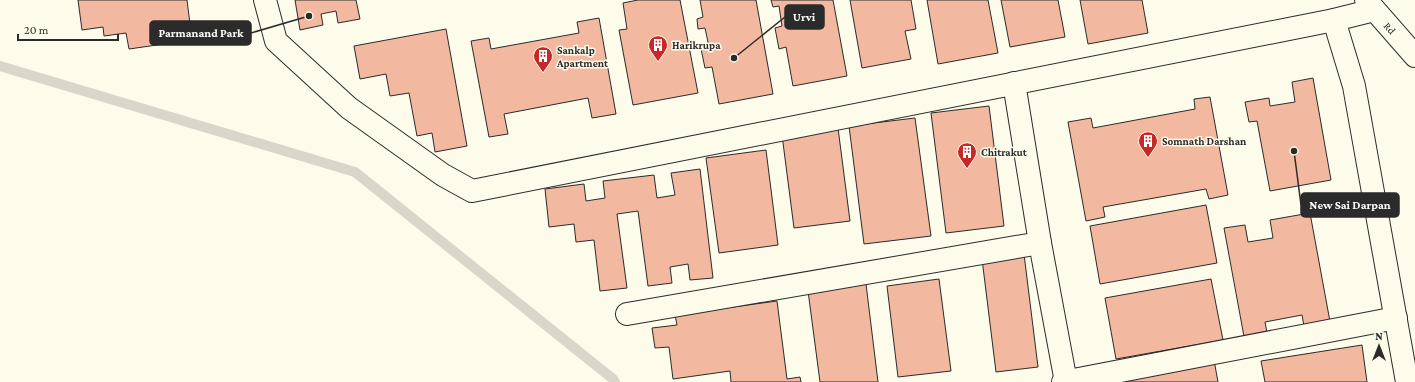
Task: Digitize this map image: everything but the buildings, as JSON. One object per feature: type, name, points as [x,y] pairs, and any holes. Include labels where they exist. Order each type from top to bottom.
[{"type":"street","points":[[265,0],[276,41],[349,108],[443,176],[472,191],[1334,20],[1370,5]]},
{"type":"street","name":"Rd","points":[[1370,5],[1415,56]]},
{"type":"street","points":[[1334,20],[1354,86],[1407,382]]},
{"type":"street","points":[[1014,83],[1040,243],[1065,382],[1396,318]]},
{"type":"street","points":[[627,314],[1040,243]]},
{"type":"waterway","points":[[0,66],[355,172],[615,382]]},
{"type":"place","name":"Parmanand Park","points":[[309,16]]},
{"type":"place","name":"Urvi","points":[[734,58]]},
{"type":"place","name":"Harikrupa","points":[[658,62]]},
{"type":"place","name":"Sankalp Apartment","points":[[543,73]]},
{"type":"place","name":"New Sai Darpan","points":[[1294,151]]},
{"type":"place","name":"Somnath Darshan","points":[[1148,158]]},
{"type":"place","name":"Chitrakut","points":[[967,169]]}]
